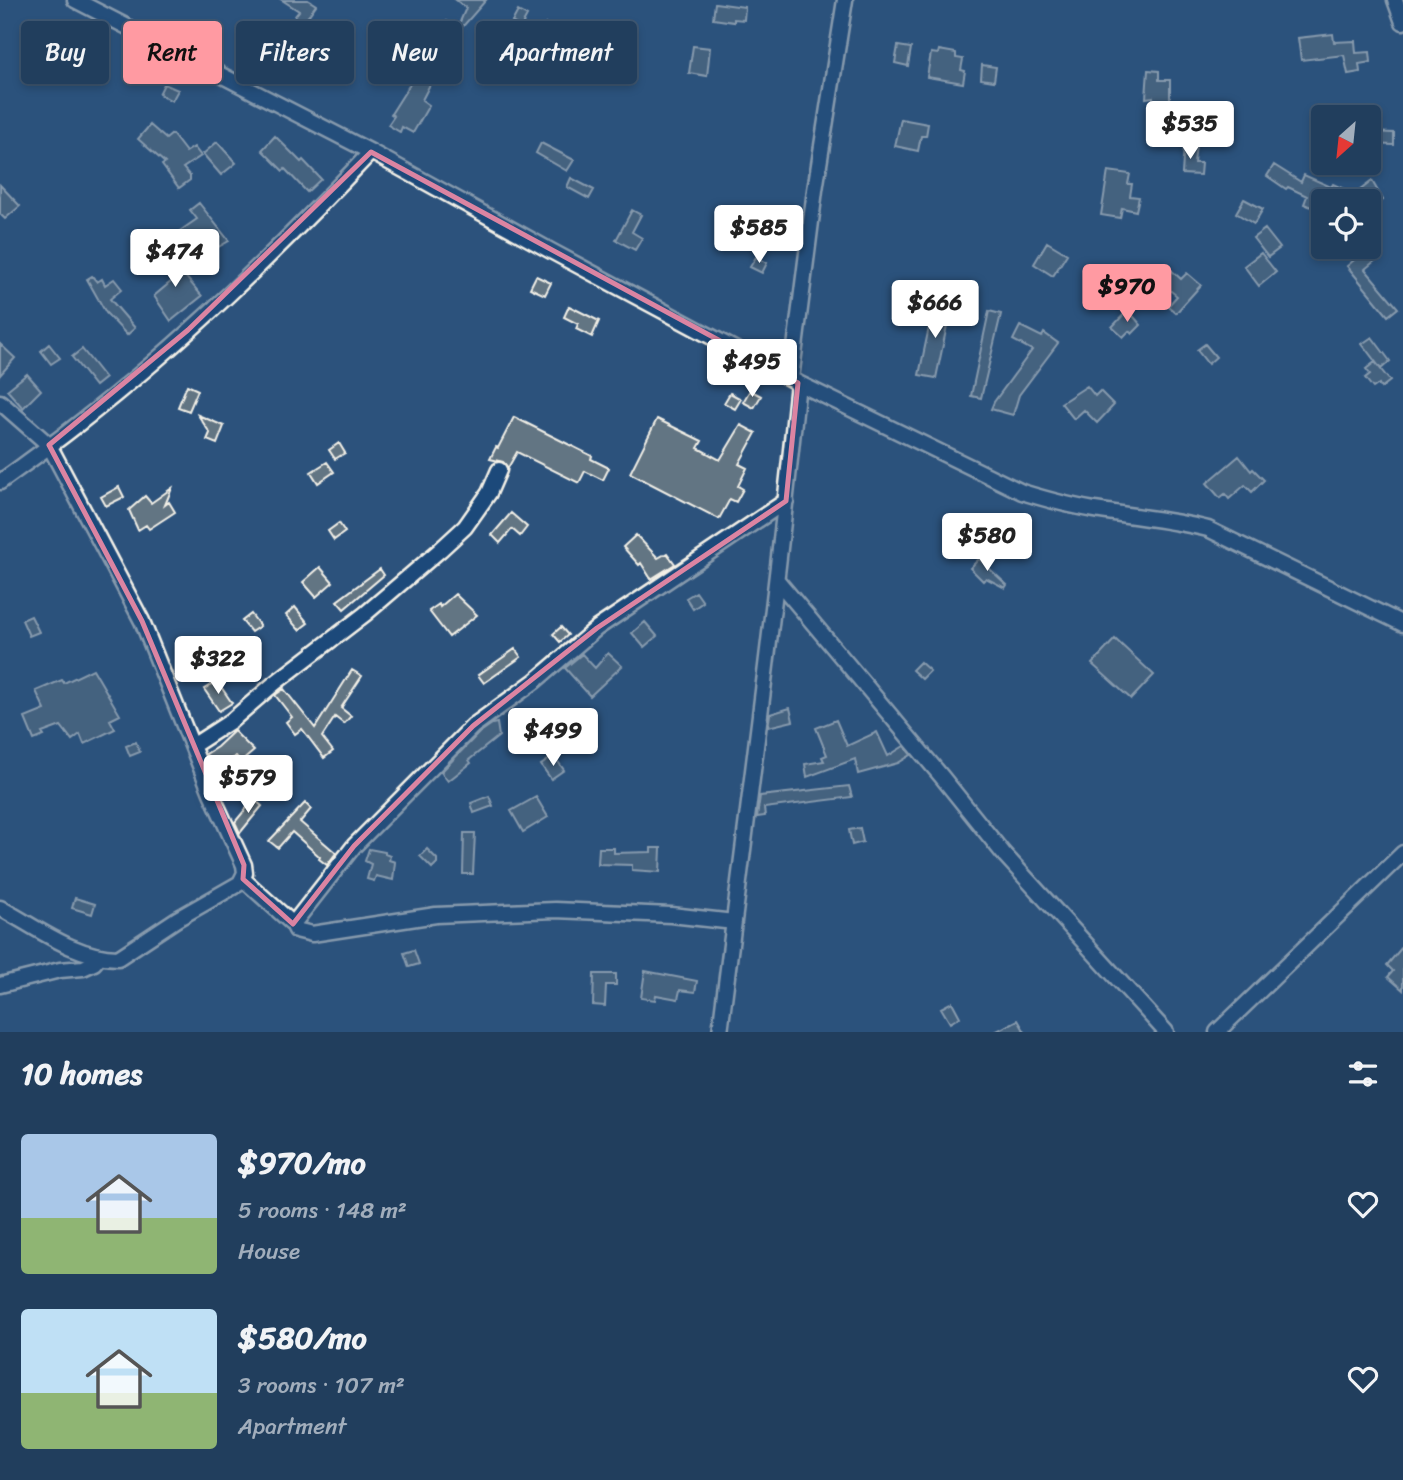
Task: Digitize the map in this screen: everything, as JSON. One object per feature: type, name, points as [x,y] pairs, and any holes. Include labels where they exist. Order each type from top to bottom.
[{"type":"street","points":[[75,0],[371,152],[795,381],[1022,492],[1077,507],[1177,521],[1208,529],[1403,624]]},
{"type":"street","points":[[720,1032],[786,501],[795,381],[815,190],[845,0]]},
{"type":"street","points":[[1395,0],[1403,22]]},
{"type":"street","points":[[0,482],[78,424],[198,322],[282,244],[371,152]]},
{"type":"street","points":[[0,402],[49,445],[142,621],[211,793],[244,865],[240,883],[177,919],[118,958],[72,948],[0,908]]},
{"type":"street","points":[[194,745],[231,721],[440,550],[465,527],[489,493],[499,470]]},
{"type":"street","points":[[293,924],[354,846],[473,726],[534,681],[597,628],[786,501]]},
{"type":"street","points":[[777,580],[1003,853],[1166,1032]]},
{"type":"street","points":[[1217,1032],[1403,853]]},
{"type":"street","points":[[243,878],[296,929],[312,934],[436,915],[555,910],[671,915],[733,922]]},
{"type":"street","points":[[0,985],[48,973],[83,968],[94,963],[100,956]]},
{"type":"highlighted area","points":[[371,152],[798,383],[786,501],[597,628],[473,726],[354,846],[293,924],[243,879],[244,865],[142,621],[49,445],[188,330]]},
{"type":"building","points":[[282,0],[308,0],[316,5],[305,21],[295,16],[299,11]]},
{"type":"building","points":[[456,0],[486,0],[462,27],[460,21],[466,8]]},
{"type":"building","points":[[715,3],[745,7],[744,20],[734,19],[734,22],[713,19]]},
{"type":"building","points":[[518,11],[527,16],[524,21],[513,21]]},
{"type":"building","points":[[1333,34],[1334,42],[1355,41],[1356,53],[1370,52],[1371,62],[1359,64],[1360,72],[1348,74],[1344,55],[1301,60],[1298,38]]},
{"type":"building","points":[[693,46],[710,48],[707,76],[689,73]]},
{"type":"building","points":[[898,46],[911,48],[908,66],[895,63]]},
{"type":"building","points":[[939,50],[956,53],[956,58],[963,59],[963,83],[927,77],[931,53],[938,54]]},
{"type":"building","points":[[982,65],[996,67],[994,81],[981,79]]},
{"type":"building","points":[[1148,70],[1159,71],[1159,80],[1170,80],[1170,106],[1153,104],[1153,97],[1146,98]]},
{"type":"building","points":[[164,84],[178,90],[172,101],[159,94]]},
{"type":"building","points":[[410,84],[430,84],[422,100],[429,105],[413,133],[402,127],[400,132],[388,125],[394,116],[391,114]]},
{"type":"building","points":[[901,119],[928,124],[926,136],[921,136],[918,151],[895,146]]},
{"type":"building","points":[[150,125],[166,139],[172,134],[186,152],[194,147],[201,156],[183,168],[190,180],[179,188],[162,165],[165,163],[138,139]]},
{"type":"building","points":[[1381,132],[1394,133],[1394,145],[1381,144]]},
{"type":"building","points":[[275,136],[321,179],[307,192],[262,150]]},
{"type":"building","points":[[217,142],[236,163],[221,175],[203,154]]},
{"type":"building","points":[[541,143],[574,160],[567,171],[536,153]]},
{"type":"building","points":[[1184,143],[1196,144],[1194,163],[1201,163],[1200,175],[1182,174]]},
{"type":"building","points":[[1274,165],[1301,182],[1304,175],[1331,187],[1333,184],[1344,189],[1311,189],[1311,207],[1304,204],[1307,196],[1288,187],[1286,189],[1267,176]]},
{"type":"building","points":[[1108,171],[1130,174],[1130,196],[1139,197],[1136,211],[1122,208],[1120,218],[1101,215]]},
{"type":"building","points":[[571,178],[594,190],[589,199],[567,187]]},
{"type":"building","points":[[1372,181],[1377,189],[1362,189]]},
{"type":"building","points":[[0,185],[20,206],[5,219],[0,214]]},
{"type":"building","points":[[1244,199],[1263,209],[1254,224],[1236,213]]},
{"type":"building","points":[[199,203],[229,241],[195,260],[177,233],[197,219],[190,210]]},
{"type":"building","points":[[632,210],[641,215],[632,232],[642,238],[635,250],[616,240]]},
{"type":"building","points":[[1265,229],[1280,248],[1268,257],[1253,238]]},
{"type":"building","points":[[1047,242],[1067,254],[1053,276],[1034,264]]},
{"type":"building","points":[[163,250],[202,296],[171,321],[154,296],[173,280],[154,257]]},
{"type":"building","points":[[1261,253],[1276,272],[1259,286],[1244,266]]},
{"type":"building","points":[[756,257],[767,263],[762,273],[750,267]]},
{"type":"building","points":[[1355,259],[1377,259],[1365,269],[1398,308],[1388,316],[1347,266]]},
{"type":"building","points":[[1170,269],[1181,279],[1187,273],[1201,285],[1176,313],[1168,306],[1177,296],[1159,281]]},
{"type":"building","points":[[92,276],[97,282],[102,279],[105,285],[114,279],[122,289],[110,299],[135,328],[127,335],[106,313],[87,279]]},
{"type":"building","points":[[536,276],[551,283],[545,295],[530,288]]},
{"type":"building","points":[[938,297],[949,299],[946,316],[949,316],[936,378],[919,375]]},
{"type":"building","points":[[569,306],[599,321],[592,337],[576,329],[578,324],[564,317]]},
{"type":"building","points":[[1128,310],[1141,325],[1132,334],[1129,331],[1123,337],[1112,327]]},
{"type":"building","points":[[989,311],[1001,314],[981,398],[971,396]]},
{"type":"building","points":[[1020,326],[1042,337],[1044,333],[1058,343],[1019,395],[1013,415],[991,409],[1032,350],[1013,340]]},
{"type":"building","points":[[1372,337],[1390,361],[1381,369],[1362,344]]},
{"type":"building","points":[[0,344],[15,358],[0,375]]},
{"type":"building","points":[[49,344],[60,358],[51,364],[41,351]]},
{"type":"building","points":[[1205,344],[1216,357],[1208,364],[1197,350]]},
{"type":"building","points":[[82,349],[105,378],[95,386],[72,357]]},
{"type":"building","points":[[1375,362],[1390,381],[1381,388],[1379,384],[1373,388],[1365,378],[1370,374],[1366,369]]},
{"type":"building","points":[[27,374],[41,390],[23,408],[7,390]]},
{"type":"building","points":[[187,385],[198,390],[189,411],[178,407]]},
{"type":"building","points":[[1087,386],[1095,396],[1100,391],[1114,405],[1097,423],[1084,410],[1074,419],[1061,403]]},
{"type":"building","points":[[750,390],[761,396],[754,408],[743,402]]},
{"type":"building","points":[[730,393],[741,399],[735,409],[724,403]]},
{"type":"building","points":[[198,415],[224,426],[217,444],[207,440],[210,433]]},
{"type":"building","points":[[514,417],[592,456],[591,459],[609,468],[603,480],[585,471],[579,483],[517,452],[508,468],[503,462],[490,459]]},
{"type":"building","points":[[657,419],[702,441],[698,448],[720,460],[741,425],[756,433],[739,464],[747,468],[738,486],[743,489],[736,502],[730,499],[719,519],[630,473]]},
{"type":"building","points":[[339,443],[345,453],[335,459],[329,450]]},
{"type":"building","points":[[1239,456],[1251,471],[1253,469],[1264,480],[1252,492],[1245,485],[1229,499],[1225,494],[1220,498],[1207,483]]},
{"type":"building","points":[[327,462],[334,472],[318,483],[311,472]]},
{"type":"building","points":[[119,487],[124,497],[106,506],[101,497]]},
{"type":"building","points":[[172,488],[165,505],[169,502],[175,512],[149,529],[146,525],[138,530],[129,510],[145,496],[151,503]]},
{"type":"building","points":[[511,513],[527,527],[520,536],[512,529],[500,543],[492,535]]},
{"type":"building","points":[[339,523],[345,532],[334,540],[328,531]]},
{"type":"building","points":[[636,535],[658,558],[667,553],[675,564],[651,579],[641,563],[639,565],[623,547]]},
{"type":"building","points":[[979,559],[1007,585],[1005,588],[986,578],[983,581],[970,568]]},
{"type":"building","points":[[320,567],[333,582],[316,597],[303,582]]},
{"type":"building","points":[[380,569],[384,575],[344,609],[337,601]]},
{"type":"building","points":[[696,592],[703,602],[693,609],[686,598]]},
{"type":"building","points":[[455,594],[477,615],[449,637],[429,611],[439,604],[440,607]]},
{"type":"building","points":[[295,607],[308,623],[299,630],[286,615]]},
{"type":"building","points":[[251,614],[260,626],[251,632],[242,621]]},
{"type":"building","points":[[31,616],[39,632],[29,636],[22,620]]},
{"type":"building","points":[[645,622],[657,636],[644,647],[632,633]]},
{"type":"building","points":[[561,627],[568,635],[560,642],[553,634]]},
{"type":"building","points":[[1115,639],[1154,675],[1131,699],[1092,664]]},
{"type":"building","points":[[221,640],[238,658],[225,670],[208,653]]},
{"type":"building","points":[[515,649],[521,657],[484,683],[478,675]]},
{"type":"building","points":[[608,653],[622,666],[590,696],[565,668],[582,654],[595,668]]},
{"type":"building","points":[[920,662],[930,671],[922,679],[912,670]]},
{"type":"building","points":[[93,669],[120,715],[110,720],[115,729],[84,744],[80,734],[72,740],[61,726],[42,733],[44,736],[34,740],[25,718],[45,710],[36,691],[62,680],[64,683]]},
{"type":"building","points":[[352,670],[362,676],[341,708],[351,716],[344,724],[335,717],[322,737],[333,751],[324,758],[302,729],[295,734],[286,722],[292,717],[275,695],[284,689],[315,728]]},
{"type":"building","points":[[217,681],[232,703],[219,711],[204,689]]},
{"type":"building","points":[[790,708],[793,721],[768,727],[770,714]]},
{"type":"building","points":[[836,720],[847,746],[877,732],[888,756],[904,746],[911,755],[898,763],[858,774],[855,759],[807,777],[805,764],[824,761],[822,757],[827,755],[816,728]]},
{"type":"building","points":[[497,723],[499,736],[448,781],[441,772],[479,733]]},
{"type":"building","points":[[234,731],[254,751],[241,762],[236,756],[213,771],[206,754]]},
{"type":"building","points":[[136,742],[140,752],[130,756],[126,746]]},
{"type":"building","points":[[554,756],[564,770],[551,779],[541,765]]},
{"type":"building","points":[[849,786],[852,797],[764,808],[765,816],[757,817],[760,796]]},
{"type":"building","points":[[489,796],[493,806],[474,813],[471,803]]},
{"type":"building","points":[[536,797],[548,817],[523,832],[511,811]]},
{"type":"building","points":[[254,799],[262,806],[240,833],[235,822]]},
{"type":"building","points":[[305,803],[311,809],[300,822],[336,853],[327,865],[292,832],[278,848],[269,841]]},
{"type":"building","points":[[860,828],[863,842],[852,845],[849,830]]},
{"type":"building","points":[[464,833],[475,833],[473,874],[463,874]]},
{"type":"building","points":[[599,848],[614,848],[614,853],[651,852],[651,848],[661,848],[660,872],[632,870],[632,865],[598,864]]},
{"type":"building","points":[[369,849],[385,852],[390,856],[389,860],[395,862],[393,880],[376,876],[374,881],[367,879],[371,864],[365,861]]},
{"type":"building","points":[[427,849],[437,859],[432,868],[420,856]]},
{"type":"building","points":[[75,898],[95,904],[92,914],[72,908]]},
{"type":"building","points":[[1403,946],[1403,990],[1388,977],[1393,971],[1387,965]]},
{"type":"building","points":[[414,950],[419,964],[409,967],[404,953]]},
{"type":"building","points":[[645,971],[697,981],[695,992],[680,990],[678,999],[656,995],[655,1000],[641,998]]},
{"type":"building","points":[[594,974],[616,974],[616,985],[606,985],[605,1006],[593,1005]]},
{"type":"building","points":[[952,1002],[960,1017],[950,1023],[941,1008]]},
{"type":"building","points":[[1018,1020],[1025,1032],[995,1032]]}]
